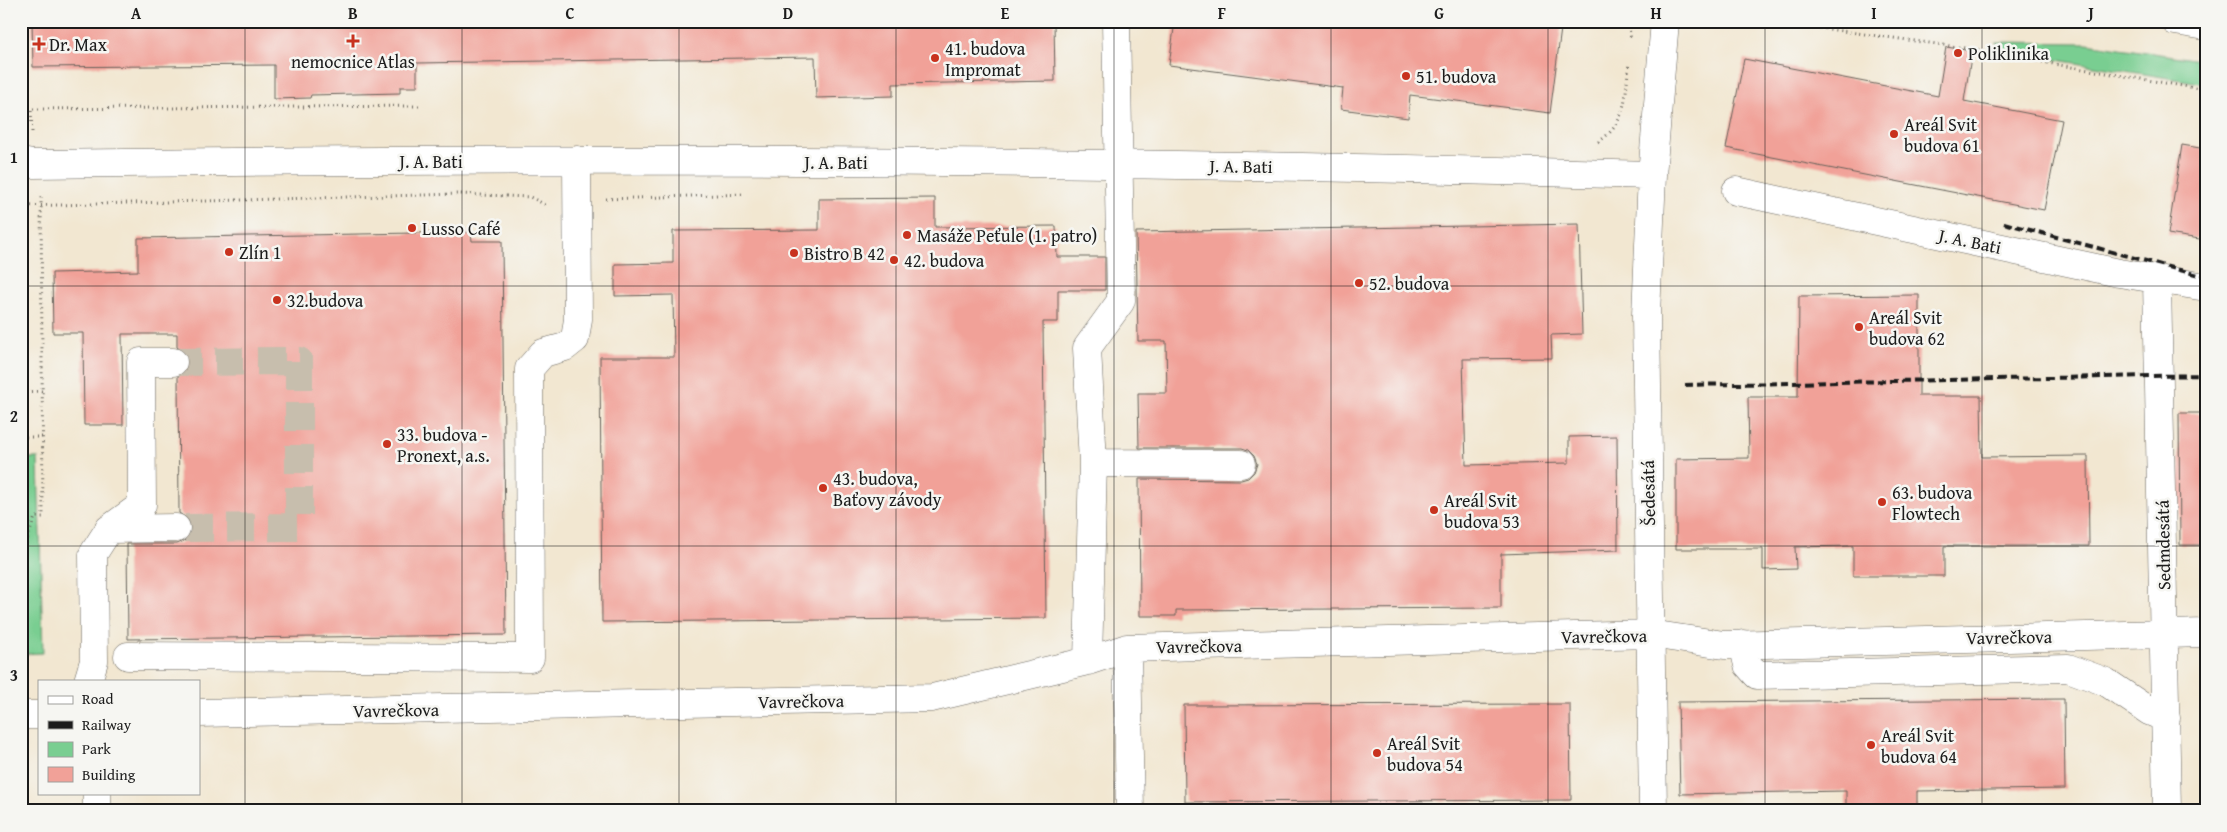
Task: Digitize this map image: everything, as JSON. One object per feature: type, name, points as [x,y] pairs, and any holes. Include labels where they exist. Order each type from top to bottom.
[{"type":"street","points":[[1088,661],[1092,463],[1087,348],[1121,301],[1117,164],[1116,21]]},
{"type":"street","points":[[2175,21],[2206,26]]},
{"type":"street","name":"Šedesátá","points":[[1653,811],[1646,321],[1652,175],[1677,22]]},
{"type":"street","points":[[128,656],[530,658],[528,369],[543,353],[565,347],[575,339],[578,319],[577,160]]},
{"type":"street","name":"J. A. Bati","points":[[32,163],[577,160],[1117,164],[1652,175]]},
{"type":"street","name":"J. A. Bati","points":[[1736,191],[2158,280],[2206,287]]},
{"type":"street","name":"Sedmdesátá","points":[[2158,280],[2167,811]]},
{"type":"street","points":[[88,680],[94,661],[93,554],[109,529],[142,505],[140,362],[173,362]]},
{"type":"street","points":[[1092,463],[1241,464]]},
{"type":"street","points":[[109,529],[176,528]]},
{"type":"street","name":"Vavrečkova","points":[[200,713],[932,698],[1088,661],[1127,648],[1650,634],[1724,645],[2206,633]]},
{"type":"street","points":[[1743,644],[1748,664],[1758,674],[2068,668],[2106,682],[2149,711],[2166,718]]},
{"type":"street","points":[[1127,648],[1130,811]]},
{"type":"street","points":[[21,715],[38,715]]},
{"type":"street","points":[[97,794],[97,811]]},
{"type":"path","points":[[1677,22],[1715,25],[1728,21]]},
{"type":"path","points":[[1770,21],[1980,50],[2206,90]]},
{"type":"path","points":[[21,558],[35,517],[43,517],[42,206],[32,163],[31,109],[420,106]]},
{"type":"path","points":[[21,206],[459,194],[530,197],[546,204],[550,210]]},
{"type":"path","points":[[21,392],[43,392]]},
{"type":"path","points":[[21,437],[43,437]]},
{"type":"green space","points":[[1996,42],[2087,43],[2206,61],[2206,84],[2007,52],[1998,50]]},
{"type":"green space","points":[[21,458],[38,458],[43,653],[21,654]]},
{"type":"building","points":[[32,21],[1054,21],[1055,81],[893,84],[893,96],[816,98],[815,57],[417,63],[417,87],[400,87],[400,93],[311,95],[310,98],[274,99],[274,65],[33,67]]},
{"type":"building","name":"51. budova","points":[[1175,21],[1562,21],[1550,113],[1410,95],[1408,118],[1341,109],[1343,88],[1169,65]]},
{"type":"building","name":"Areál Svit budova 61","points":[[1946,47],[1972,51],[1964,101],[2062,120],[2044,210],[1726,148],[1744,59],[1938,96]]},
{"type":"building","points":[[2182,145],[2206,149],[2206,240],[2168,234]]},
{"type":"building","name":"43. budova, Baťovy závody","points":[[935,198],[935,227],[1056,226],[1057,257],[1105,257],[1105,290],[1058,290],[1058,322],[1043,322],[1046,618],[602,622],[600,357],[674,357],[673,295],[615,296],[615,264],[673,263],[673,231],[819,230],[819,199]]},
{"type":"building","points":[[1579,224],[1582,334],[1551,335],[1552,358],[1463,359],[1466,465],[1569,463],[1569,437],[1617,436],[1618,550],[1501,554],[1501,608],[1176,610],[1176,616],[1140,616],[1139,479],[1241,480],[1248,478],[1254,472],[1257,464],[1254,456],[1248,450],[1242,448],[1139,448],[1138,393],[1167,393],[1166,341],[1138,341],[1136,232]]},
{"type":"building","points":[[471,232],[472,241],[502,241],[506,635],[128,639],[127,544],[177,544],[184,541],[190,535],[192,528],[189,520],[179,513],[178,376],[186,370],[189,362],[186,354],[177,347],[177,334],[122,334],[123,425],[84,425],[83,333],[53,333],[52,273],[138,271],[138,238]]},
{"type":"building","name":"63. budova Flowtech","points":[[1919,295],[1919,396],[1981,396],[1982,457],[2088,456],[2089,546],[1944,546],[1944,576],[1853,576],[1853,546],[1795,547],[1796,569],[1763,570],[1763,549],[1676,549],[1676,459],[1749,458],[1748,397],[1798,397],[1799,296]]},
{"type":"building","points":[[2179,413],[2206,413],[2206,545],[2180,545]]},
{"type":"building","name":"Areál Svit budova 64","points":[[2064,699],[2065,789],[1917,791],[1917,811],[1846,811],[1846,791],[1680,794],[1678,702]]},
{"type":"building","name":"Areál Svit budova 54","points":[[1570,704],[1571,800],[1185,802],[1184,705]]},
{"type":"tunnel","points":[[173,362],[299,361],[299,527],[176,528]]},
{"type":"railway","points":[[2004,223],[2206,277]]},
{"type":"railway","points":[[1685,385],[2206,375]]},
{"type":"place","name":"nemocnice Atlas","points":[[353,41]]},
{"type":"place","name":"Dr. Max","points":[[39,44]]},
{"type":"place","name":"Poliklinika","points":[[1958,53]]},
{"type":"place","name":"41. budova Impromat","points":[[935,58]]},
{"type":"place","name":"51. budova","points":[[1406,76]]},
{"type":"place","name":"Areál Svit budova 61","points":[[1894,134]]},
{"type":"place","name":"Lusso Café","points":[[412,228]]},
{"type":"place","name":"Masáže Peťule (1. patro)","points":[[907,235]]},
{"type":"place","name":"Zlín 1","points":[[229,252]]},
{"type":"place","name":"Bistro B 42","points":[[794,253]]},
{"type":"place","name":"42. budova","points":[[894,260]]},
{"type":"place","name":"52. budova","points":[[1359,283]]},
{"type":"place","name":"32.budova","points":[[277,300]]},
{"type":"place","name":"Areál Svit budova 62","points":[[1859,327]]},
{"type":"place","name":"33. budova - Pronext, a.s.","points":[[387,444]]},
{"type":"place","name":"43. budova, Baťovy závody","points":[[823,488]]},
{"type":"place","name":"63. budova Flowtech","points":[[1882,502]]},
{"type":"place","name":"Areál Svit budova 53","points":[[1434,510]]},
{"type":"place","name":"Areál Svit budova 64","points":[[1871,745]]},
{"type":"place","name":"Areál Svit budova 54","points":[[1377,753]]}]
